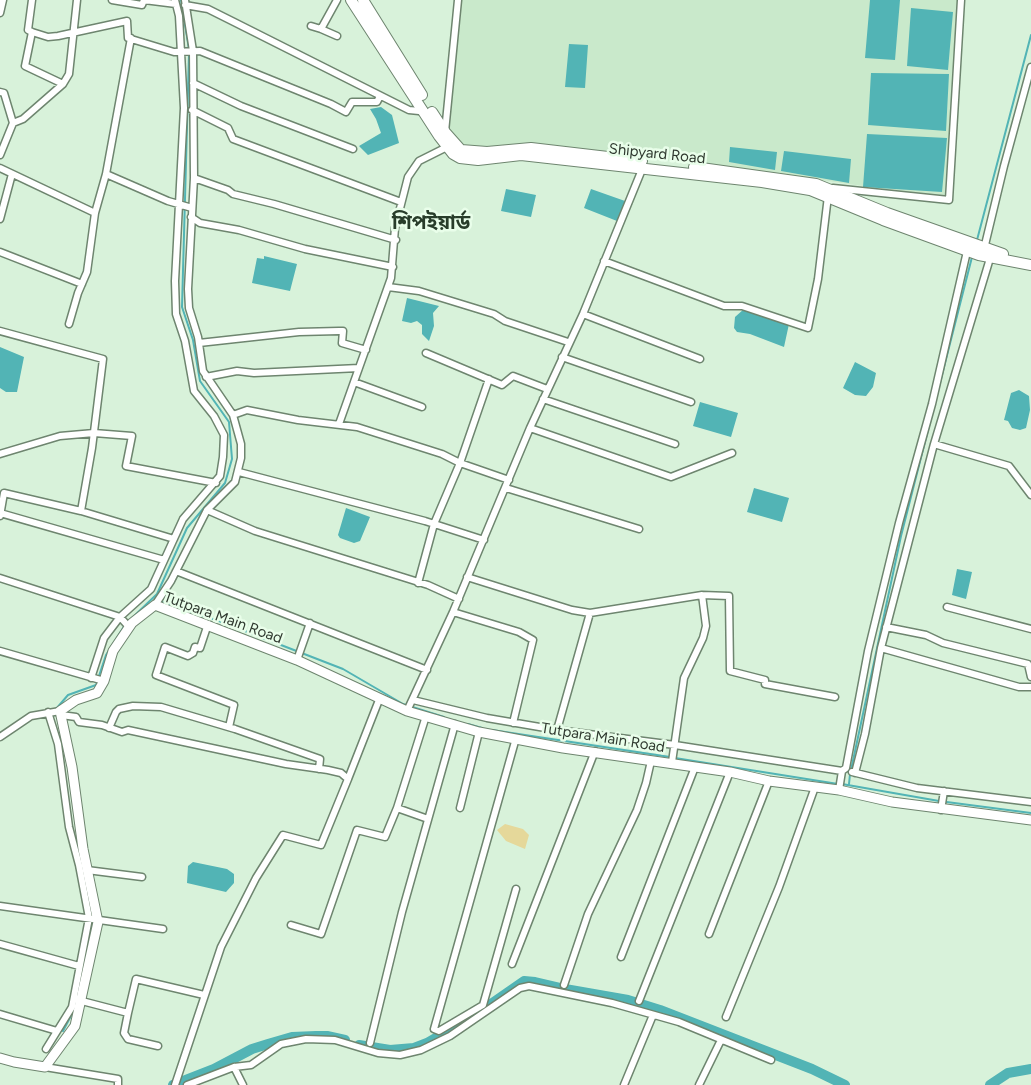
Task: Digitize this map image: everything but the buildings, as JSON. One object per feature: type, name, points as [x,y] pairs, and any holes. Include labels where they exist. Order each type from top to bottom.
[{"type":"main road","name":"Shipyard Road","points":[[351,0],[447,147],[460,158],[469,160],[521,155],[644,164],[797,180],[968,247],[1031,265]]},
{"type":"main road","points":[[366,2],[445,132]]},
{"type":"main road","name":"Shipyard Road","points":[[445,132],[461,150],[487,152],[531,148],[644,164]]},
{"type":"main road","name":"Shipyard Road","points":[[989,253],[1031,258]]},
{"type":"street","points":[[0,13],[3,0]]},
{"type":"street","points":[[32,0],[28,30],[32,32],[48,37],[72,34],[128,21],[128,38],[130,38],[106,174],[95,212],[87,272],[69,324]]},
{"type":"street","points":[[13,123],[23,119],[63,84],[69,74],[77,0]]},
{"type":"street","points":[[92,678],[104,638],[126,623],[151,589],[188,513],[216,483],[220,476],[224,435],[214,416],[194,391],[185,341],[176,314],[175,281],[185,207],[184,108],[181,52],[175,2],[144,0],[142,4],[112,0]]},
{"type":"street","points":[[321,29],[337,0]]},
{"type":"street","points":[[445,132],[458,0]]},
{"type":"street","points":[[604,261],[724,306],[742,306],[808,328],[818,279],[828,192],[949,200],[961,0]]},
{"type":"street","points":[[185,207],[194,178],[193,51],[185,3],[208,10],[234,22],[409,110],[418,111],[422,108]]},
{"type":"street","points":[[311,26],[337,36]]},
{"type":"street","points":[[32,32],[25,66],[63,84]]},
{"type":"street","points":[[130,38],[174,52],[200,51],[331,104],[346,112],[352,102],[377,102],[380,96]]},
{"type":"street","points":[[855,773],[865,734],[886,627],[934,444],[989,253],[1004,166],[1031,67]]},
{"type":"street","points":[[193,83],[241,106],[353,150]]},
{"type":"street","points":[[0,92],[4,93],[13,123],[0,155]]},
{"type":"street","points":[[192,110],[226,127],[233,139],[401,202]]},
{"type":"street","points":[[339,424],[388,287],[396,240],[396,228],[408,177],[419,162],[447,147]]},
{"type":"street","points":[[407,711],[454,612],[530,428],[568,342],[583,314],[644,164]]},
{"type":"street","points":[[0,168],[95,212]]},
{"type":"street","points":[[0,220],[12,174]]},
{"type":"street","points":[[106,174],[185,207],[191,217],[200,223],[239,230],[305,249],[392,267]]},
{"type":"street","points":[[194,178],[228,190],[233,194],[332,220],[396,240]]},
{"type":"street","points":[[155,605],[176,571],[207,510],[225,494],[239,472],[241,444],[233,415],[203,371],[199,343],[189,308],[191,217]]},
{"type":"street","points":[[839,790],[843,770],[846,768],[868,651],[908,489],[932,404],[968,247]]},
{"type":"street","points":[[0,252],[82,284]]},
{"type":"street","points":[[388,287],[419,291],[494,314],[505,321],[568,342]]},
{"type":"street","points":[[583,314],[700,359]]},
{"type":"street","points":[[0,331],[103,359],[94,433],[81,511]]},
{"type":"street","points":[[199,343],[299,332],[343,331],[342,343],[366,350]]},
{"type":"street","points":[[426,353],[502,385],[513,376],[548,389]]},
{"type":"street","points":[[562,357],[691,402]]},
{"type":"street","points":[[206,377],[237,371],[254,373],[359,368]]},
{"type":"street","points":[[418,583],[434,524],[460,463],[488,379]]},
{"type":"street","points":[[354,382],[422,408]]},
{"type":"street","points":[[543,399],[675,444]]},
{"type":"street","points":[[233,415],[247,410],[298,420],[339,424],[393,437],[509,480]]},
{"type":"street","points":[[530,428],[671,477],[732,453]]},
{"type":"street","points":[[0,454],[60,436],[94,433],[132,436],[126,466],[216,483]]},
{"type":"street","points":[[934,444],[1009,466],[1031,495]]},
{"type":"street","points":[[239,472],[434,524],[484,540]]},
{"type":"street","points":[[506,488],[639,529]]},
{"type":"street","points":[[164,560],[0,514],[4,493],[81,511],[174,539]]},
{"type":"street","points":[[207,510],[255,531],[418,583],[459,600]]},
{"type":"street","points":[[176,571],[427,670]]},
{"type":"street","points":[[467,577],[590,614],[702,595],[729,596],[730,671],[765,680],[765,684],[835,697]]},
{"type":"street","points":[[0,578],[126,623]]},
{"type":"street","points":[[672,762],[684,678],[703,638],[706,626],[702,595]]},
{"type":"street","name":"Tutpara Main Road","points":[[102,681],[126,623],[155,605],[299,655],[379,700],[407,711],[479,732],[562,748],[594,751],[651,761],[672,762],[769,781],[839,790],[892,802],[941,810],[1031,820]]},
{"type":"street","points":[[947,607],[1031,630]]},
{"type":"street","points":[[454,612],[519,632],[533,640],[514,723]]},
{"type":"street","points":[[557,730],[590,614]]},
{"type":"street","points":[[299,655],[310,623]]},
{"type":"street","points":[[208,624],[200,648],[195,647],[188,656],[164,647],[156,675],[234,705],[229,727]]},
{"type":"street","points":[[886,627],[926,635],[943,643],[1028,664],[1031,677]]},
{"type":"street","points":[[881,648],[1019,687],[1031,687]]},
{"type":"street","points":[[0,651],[102,681],[97,693],[76,700],[60,713]]},
{"type":"street","points":[[175,1085],[204,996],[230,929],[256,878],[283,835],[321,845],[379,700]]},
{"type":"street","points":[[413,700],[514,723],[675,744],[843,770],[917,788],[1031,802]]},
{"type":"street","points":[[109,728],[116,712],[133,706],[161,707],[229,727],[320,759],[319,769]]},
{"type":"street","points":[[0,737],[31,716],[49,712],[60,713],[76,717],[79,722],[122,732],[128,730],[278,762],[341,773],[348,779]]},
{"type":"street","points":[[45,1067],[75,1026],[79,966],[93,919],[69,828],[58,744],[49,712]]},
{"type":"street","points":[[46,1049],[77,1000],[93,919],[72,767],[60,713]]},
{"type":"street","points":[[291,925],[321,934],[358,830],[385,837],[397,808],[426,716]]},
{"type":"street","points":[[370,1042],[402,912],[455,724]]},
{"type":"street","points":[[460,808],[479,732]]},
{"type":"street","points":[[516,738],[434,1030],[439,1031],[483,1005],[516,889]]},
{"type":"street","points":[[512,964],[594,751]]},
{"type":"street","points":[[564,985],[588,914],[637,810],[651,761]]},
{"type":"street","points":[[621,957],[695,767]]},
{"type":"street","points":[[639,1001],[730,772]]},
{"type":"street","points":[[709,934],[769,781]]},
{"type":"street","points":[[726,1017],[779,887],[815,787]]},
{"type":"street","points":[[941,810],[944,790]]},
{"type":"street","points":[[397,808],[428,819]]},
{"type":"street","points":[[87,870],[142,877]]},
{"type":"street","points":[[0,906],[163,928]]},
{"type":"street","points":[[0,944],[79,966]]},
{"type":"street","points":[[158,1046],[128,1039],[124,1033],[136,979],[204,996]]},
{"type":"street","points":[[187,1085],[234,1068],[251,1065],[282,1044],[306,1039],[334,1040],[378,1053],[400,1055],[421,1050],[450,1036],[520,988],[529,986],[612,1003],[679,1022],[771,1060]]},
{"type":"street","points":[[77,1000],[128,1012]]},
{"type":"street","points":[[0,1014],[57,1031]]},
{"type":"street","points":[[624,1085],[653,1015]]},
{"type":"street","points":[[699,1085],[721,1040]]},
{"type":"street","points":[[0,1058],[118,1079],[118,1085]]},
{"type":"street","points":[[234,1068],[243,1085]]},
{"type":"shaded area","points":[[460,0],[958,0],[947,198],[758,171],[527,144],[483,149],[463,148],[449,132]]},
{"type":"shaded area","points":[[505,824],[523,829],[529,835],[525,849],[506,841],[497,830]]},
{"type":"water","points":[[870,0],[900,0],[895,60],[865,58]]},
{"type":"water","points":[[911,8],[953,12],[948,70],[907,66]]},
{"type":"water","points":[[569,44],[588,45],[585,88],[565,87]]},
{"type":"water","points":[[871,73],[949,74],[946,131],[868,125]]},
{"type":"water","points":[[381,107],[392,115],[399,143],[368,155],[359,146],[381,133],[370,109]]},
{"type":"water","points":[[867,134],[947,138],[942,192],[863,187]]},
{"type":"water","points":[[730,147],[777,152],[775,170],[729,162]]},
{"type":"water","points":[[784,151],[851,159],[849,183],[781,171]]},
{"type":"water","points":[[506,189],[536,195],[531,217],[501,211]]},
{"type":"water","points":[[591,189],[625,201],[617,221],[584,208]]},
{"type":"water","points":[[264,256],[297,264],[290,291],[252,283],[257,258],[264,259]]},
{"type":"water","points":[[407,298],[439,306],[433,313],[434,326],[429,341],[422,334],[422,325],[417,321],[411,323],[402,321]]},
{"type":"water","points":[[744,309],[789,324],[784,347],[750,334],[737,332],[734,328],[735,317]]},
{"type":"water","points":[[0,347],[24,357],[17,392],[6,392],[0,388]]},
{"type":"water","points":[[855,362],[876,373],[873,387],[866,396],[855,395],[843,388]]},
{"type":"water","points":[[1019,390],[1029,396],[1030,410],[1026,428],[1020,430],[1012,428],[1008,421],[1004,420],[1011,393]]},
{"type":"water","points":[[700,402],[738,413],[731,437],[693,426]]},
{"type":"water","points":[[754,488],[789,498],[782,522],[747,512]]},
{"type":"water","points":[[346,508],[370,517],[360,541],[354,543],[340,538],[338,535]]},
{"type":"water","points":[[957,569],[972,572],[966,599],[952,595]]},
{"type":"water","points":[[193,862],[227,869],[234,874],[234,883],[226,892],[187,883],[188,866]]},
{"type":"waterway","points":[[181,0],[189,49]]},
{"type":"waterway","points":[[977,240],[1031,35]]},
{"type":"waterway","points":[[130,620],[157,594],[187,528],[225,483],[232,459],[229,422],[200,381],[193,340],[182,307],[189,54]]},
{"type":"waterway","points":[[851,770],[901,536],[972,257]]},
{"type":"waterway","points":[[162,602],[219,621],[343,669],[403,704],[444,717]]},
{"type":"waterway","points":[[56,709],[68,695],[96,685],[106,655],[125,625]]},
{"type":"waterway","points":[[468,724],[482,728]]},
{"type":"waterway","points":[[492,730],[670,757]]},
{"type":"waterway","points":[[675,758],[838,784]]},
{"type":"waterway","points":[[849,784],[850,774]]},
{"type":"waterway","points":[[842,784],[939,801],[1031,813]]},
{"type":"waterway","points":[[77,839],[79,852]]},
{"type":"waterway","points":[[86,954],[93,922]]},
{"type":"waterway","points":[[359,1045],[390,1050],[414,1048],[427,1043],[475,1015],[524,981],[628,1000],[660,1010],[812,1069],[845,1085]]},
{"type":"waterway","points":[[63,1031],[74,1010]]},
{"type":"waterway","points":[[173,1085],[214,1069],[252,1049],[292,1037],[327,1036],[345,1040]]},
{"type":"waterway","points":[[990,1085],[1008,1073],[1031,1069]]},
{"type":"district","name":"শিপইয়ার্ড","points":[[431,223]]}]
